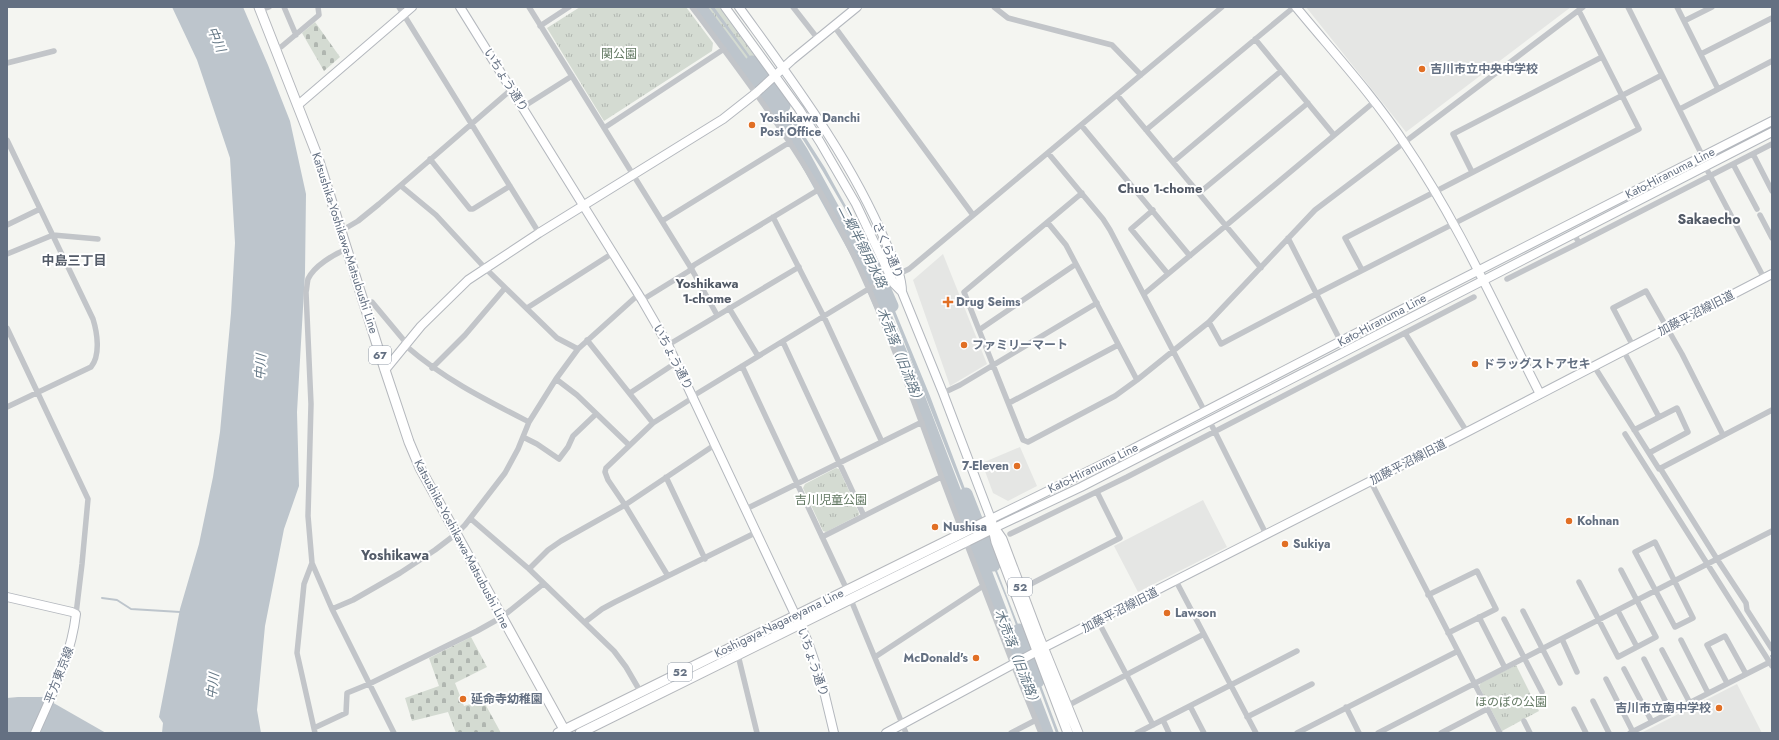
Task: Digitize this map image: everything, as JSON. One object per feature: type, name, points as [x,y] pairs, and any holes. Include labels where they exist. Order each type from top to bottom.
[{"type":"main road","name":"Katsushika-Yoshikawa-Matsubushi Line","points":[[259,9],[317,155],[384,370],[409,442],[420,468],[563,732]]},
{"type":"main road","name":"52","points":[[991,519],[996,542],[1068,733]]},
{"type":"main road","name":"Koshigaya-Nagareyama Line","points":[[563,732],[640,691],[991,519]]},
{"type":"main road","name":"52","points":[[994,528],[1002,539],[1021,589],[1037,651],[1067,706],[1078,733]]},
{"type":"main road","name":"Koshigaya-Nagareyama Line","points":[[580,733],[994,528]]},
{"type":"street","points":[[259,9],[269,7]]},
{"type":"street","points":[[284,7],[296,35]]},
{"type":"street","points":[[275,49],[281,47],[319,15],[318,7]]},
{"type":"street","points":[[298,105],[402,11],[412,7]]},
{"type":"street","name":"いちょう通り","points":[[460,7],[640,297],[677,362],[796,615],[822,683],[834,733]]},
{"type":"street","points":[[529,7],[691,268],[717,315]]},
{"type":"street","points":[[540,26],[569,7]]},
{"type":"street","points":[[692,7],[757,92],[790,142],[841,230],[870,289],[922,422],[941,477],[963,533]]},
{"type":"street","name":"さくら通り","points":[[725,7],[773,77],[799,108],[856,204],[892,277],[902,281],[902,292],[943,393],[991,519]]},
{"type":"street","name":"さくら通り","points":[[739,7],[824,128],[861,190],[882,233],[892,277]]},
{"type":"street","points":[[793,7],[818,39]]},
{"type":"street","points":[[384,370],[422,326],[468,280],[539,233],[723,119],[857,7]]},
{"type":"street","points":[[994,7],[1008,18],[1112,45],[1141,75]]},
{"type":"street","points":[[668,576],[608,480],[605,472],[606,468],[653,423],[758,356],[870,289],[912,267],[1222,7]]},
{"type":"street","points":[[1146,130],[1295,7],[1374,102],[1405,143],[1453,224],[1540,394]]},
{"type":"street","points":[[1628,7],[1704,156]]},
{"type":"street","points":[[1677,7],[1718,89]]},
{"type":"street","points":[[1684,21],[1712,7]]},
{"type":"street","points":[[1082,193],[964,292],[1023,440],[1028,442],[1115,396],[1137,380],[1209,322],[1315,210],[1581,9],[1602,57],[1639,129],[1362,270],[1221,344],[1209,322]]},
{"type":"street","points":[[402,11],[539,233]]},
{"type":"street","points":[[1701,54],[1772,18]]},
{"type":"street","points":[[834,26],[973,215]]},
{"type":"street","points":[[1255,39],[1334,135]]},
{"type":"street","points":[[604,128],[724,49]]},
{"type":"street","points":[[7,63],[54,51]]},
{"type":"street","points":[[1472,172],[1453,134],[1602,57]]},
{"type":"street","points":[[1680,108],[1772,61]]},
{"type":"street","points":[[1172,162],[1281,71]]},
{"type":"street","points":[[1362,270],[1345,238],[1662,75]]},
{"type":"street","points":[[523,107],[572,76]]},
{"type":"street","points":[[341,231],[358,221],[401,186],[430,159],[512,89]]},
{"type":"street","points":[[1117,95],[1261,268]]},
{"type":"street","points":[[1144,294],[1374,102]]},
{"type":"street","points":[[1199,193],[1308,103]]},
{"type":"street","name":"Kato-Hiranuma Line","points":[[991,519],[1205,412],[1772,121]]},
{"type":"street","points":[[1081,124],[1190,256]]},
{"type":"street","name":"Kato-Hiranuma Line","points":[[994,528],[1122,465],[1482,282],[1772,132]]},
{"type":"street","points":[[7,140],[93,319],[96,332],[96,356],[95,363],[92,367],[7,406]]},
{"type":"street","points":[[662,221],[790,142]]},
{"type":"street","points":[[1507,279],[1772,144]]},
{"type":"street","points":[[1048,153],[1103,218],[1205,412]]},
{"type":"street","points":[[1753,154],[1772,191]]},
{"type":"street","points":[[430,159],[470,209],[473,209],[510,186]]},
{"type":"street","points":[[1733,164],[1772,238]]},
{"type":"street","points":[[1706,166],[1764,278]]},
{"type":"street","points":[[401,186],[436,215],[485,268],[557,338],[578,349]]},
{"type":"street","points":[[332,609],[353,600],[400,573],[456,534],[471,519],[505,473],[518,449],[529,422],[556,379],[578,349],[588,340],[640,297],[691,268],[818,190]]},
{"type":"street","points":[[7,225],[40,209]]},
{"type":"street","points":[[1152,210],[1131,229],[1168,274]]},
{"type":"street","points":[[773,217],[824,317],[882,442]]},
{"type":"street","points":[[1048,223],[1066,244],[1137,380]]},
{"type":"street","points":[[1574,234],[1579,243]]},
{"type":"street","points":[[7,254],[53,235],[98,239]]},
{"type":"street","points":[[1288,238],[1342,342]]},
{"type":"street","points":[[347,249],[340,252],[314,270],[308,279],[306,292],[311,404],[308,516],[312,563],[332,609],[394,733]]},
{"type":"street","points":[[527,308],[613,253]]},
{"type":"street","points":[[979,330],[1076,264]]},
{"type":"street","points":[[668,345],[798,267]]},
{"type":"street","name":"加藤平沼線旧道","points":[[886,733],[1037,651],[1371,482],[1772,274]]},
{"type":"street","points":[[432,368],[465,335],[505,288]]},
{"type":"street","points":[[1633,346],[1613,308],[1646,291],[1682,354],[1723,435]]},
{"type":"street","points":[[1010,534],[1097,492],[1474,297]]},
{"type":"street","points":[[1444,301],[1449,310]]},
{"type":"street","points":[[364,305],[372,302],[406,345],[432,368],[469,392],[529,422]]},
{"type":"street","points":[[943,393],[960,385],[1097,303]]},
{"type":"street","points":[[729,308],[758,356]]},
{"type":"street","points":[[7,328],[88,499],[76,614],[7,597]]},
{"type":"street","points":[[1405,333],[1467,432]]},
{"type":"street","points":[[588,340],[653,423]]},
{"type":"street","points":[[783,342],[864,516]]},
{"type":"street","points":[[1009,403],[1118,345]]},
{"type":"street","points":[[1346,350],[1351,361]]},
{"type":"street","points":[[1623,350],[1659,418]]},
{"type":"street","points":[[630,393],[677,362]]},
{"type":"street","points":[[742,366],[846,590]]},
{"type":"street","points":[[1594,366],[1659,469],[1660,468],[1771,663],[1727,683],[1632,732],[1606,679]]},
{"type":"street","points":[[556,379],[576,395],[629,445]]},
{"type":"street","points":[[1634,430],[1677,408],[1688,432],[1649,453]]},
{"type":"street","points":[[1660,468],[1772,410]]},
{"type":"street","points":[[523,437],[537,444],[559,459],[568,447],[573,436],[596,414]]},
{"type":"street","points":[[1209,420],[1266,534]]},
{"type":"street","points":[[746,509],[922,422]]},
{"type":"street","points":[[1625,434],[1713,562],[1746,603],[1747,610],[1772,649]]},
{"type":"street","points":[[529,569],[548,550],[560,541],[625,505],[716,444]]},
{"type":"street","points":[[1122,465],[1128,476]]},
{"type":"street","points":[[666,477],[705,559]]},
{"type":"street","points":[[822,537],[941,477]]},
{"type":"street","points":[[1371,482],[1500,733]]},
{"type":"street","points":[[1021,589],[1120,538],[1097,492]]},
{"type":"street","points":[[471,519],[529,569],[614,651],[626,667],[640,691]]},
{"type":"street","points":[[1378,733],[1772,531]]},
{"type":"street","points":[[585,622],[602,609],[757,532]]},
{"type":"street","points":[[968,541],[983,586],[1041,733]]},
{"type":"street","points":[[1655,542],[1693,618],[1675,627],[1655,591],[1635,552],[1655,542]]},
{"type":"street","points":[[312,563],[304,584],[297,653],[314,730],[346,713],[347,693],[369,684],[477,631],[502,617],[543,584]]},
{"type":"street","points":[[1579,582],[1618,657],[1656,637],[1621,570]]},
{"type":"street","points":[[1428,595],[1477,571],[1496,609],[1448,633]]},
{"type":"street","points":[[1176,581],[1256,733]]},
{"type":"street","points":[[875,657],[983,586]]},
{"type":"street","points":[[851,600],[906,733]]},
{"type":"street","points":[[1523,611],[1560,683]]},
{"type":"street","points":[[1618,611],[1637,647]]},
{"type":"street","name":"平方東京線","points":[[35,733],[69,652],[76,614]]},
{"type":"street","points":[[1479,617],[1505,668]]},
{"type":"street","points":[[1504,619],[1542,692]]},
{"type":"street","points":[[1098,621],[1153,725]]},
{"type":"street","points":[[1067,706],[1204,634]]},
{"type":"street","points":[[1727,683],[1707,645],[1725,636],[1746,674]]},
{"type":"street","points":[[1562,639],[1577,672]]},
{"type":"street","points":[[1681,640],[1708,693]]},
{"type":"street","points":[[1662,650],[1690,702]]},
{"type":"street","points":[[1137,733],[1144,732],[1162,720],[1296,651]]},
{"type":"street","points":[[1297,733],[1458,652]]},
{"type":"street","points":[[738,655],[757,733]]},
{"type":"street","points":[[1644,659],[1671,712]]},
{"type":"street","points":[[1624,669],[1652,722]]},
{"type":"street","points":[[1247,717],[1312,684]]},
{"type":"street","points":[[1593,701],[1609,733]]},
{"type":"street","points":[[1190,706],[1204,733]]},
{"type":"street","points":[[1346,708],[1359,733]]},
{"type":"street","points":[[1441,733],[1487,709]]},
{"type":"street","points":[[1574,709],[1586,733]]},
{"type":"street","points":[[1011,733],[1036,720]]},
{"type":"street","points":[[1162,720],[1169,733]]},
{"type":"street","points":[[1524,721],[1530,733]]},
{"type":"shaded area","name":"吉川市立中央中学校","points":[[1306,7],[1571,7],[1406,132]]},
{"type":"shaded area","points":[[943,254],[987,364],[950,386],[913,280]]},
{"type":"shaded area","points":[[1020,447],[1037,486],[1008,501],[993,493],[982,463]]},
{"type":"shaded area","points":[[1203,500],[1227,547],[1138,592],[1114,546]]},
{"type":"shaded area","name":"吉川市立南中学校","points":[[1737,684],[1762,733],[1641,733]]},
{"type":"green space","name":"関公園","points":[[580,7],[686,7],[713,43],[712,51],[604,121],[547,28]]},
{"type":"green space","points":[[695,7],[719,7],[767,73],[754,86]]},
{"type":"green space","points":[[315,22],[340,57],[324,71],[302,33]]},
{"type":"green space","name":"吉川児童公園","points":[[836,468],[839,469],[859,515],[826,532],[823,531],[803,488],[805,484]]},
{"type":"green space","points":[[471,637],[487,667],[455,683],[464,706],[483,700],[501,733],[456,733],[448,712],[412,721],[405,698],[439,686],[429,658]]},
{"type":"green space","name":"ほのぼの公園","points":[[1516,665],[1539,711],[1502,731],[1479,686],[1481,683]]},
{"type":"water","name":"中川","points":[[172,7],[243,7],[290,121],[306,194],[305,273],[297,412],[299,486],[284,529],[265,626],[257,710],[261,733],[162,733],[163,723],[159,717],[180,609],[199,544],[213,477],[220,432],[231,313],[235,243],[230,158],[197,60]]},
{"type":"water","points":[[710,7],[714,7],[763,74],[762,76]]},
{"type":"water","points":[[776,91],[825,168],[852,217],[879,273],[878,274],[850,218],[773,92]]},
{"type":"water","points":[[886,289],[930,396],[973,510],[971,512],[884,291]]},
{"type":"water","points":[[986,549],[989,550],[1026,645],[1024,647],[1006,598]]},
{"type":"water","points":[[1033,664],[1059,733],[1056,733],[1031,665]]},
{"type":"water","points":[[43,697],[106,733],[7,733],[7,698]]},
{"type":"waterway","name":"木売落（旧流路）","points":[[700,7],[766,96],[801,151],[863,264],[910,375],[1047,733]]},
{"type":"waterway","name":"二郷半領用水路","points":[[752,62],[784,106]]},
{"type":"waterway","name":"二郷半領用水路","points":[[871,258],[892,306]]},
{"type":"waterway","name":"二郷半領用水路","points":[[966,494],[994,565]]},
{"type":"waterway","points":[[102,598],[117,600],[131,609],[180,612]]},
{"type":"waterway","points":[[1019,630],[1038,681]]},
{"type":"place","name":"吉川市立中央中学校","points":[[1422,69]]},
{"type":"place","name":"Yoshikawa Danchi Post Office","points":[[752,125]]},
{"type":"place","name":"Drug Seims","points":[[948,302]]},
{"type":"place","name":"ファミリーマート","points":[[964,345]]},
{"type":"place","name":"ドラッグストアセキ","points":[[1475,364]]},
{"type":"place","name":"7-Eleven","points":[[1017,466]]},
{"type":"place","name":"Kohnan","points":[[1569,521]]},
{"type":"place","name":"Nushisa","points":[[935,527]]},
{"type":"place","name":"Sukiya","points":[[1285,544]]},
{"type":"place","name":"Lawson","points":[[1167,613]]},
{"type":"place","name":"McDonald's","points":[[976,658]]},
{"type":"place","name":"延命寺幼稚園","points":[[463,699]]},
{"type":"place","name":"吉川市立南中学校","points":[[1719,708]]},
{"type":"district","name":"Chuo 1-chome","points":[[1160,188]]},
{"type":"district","name":"Sakaecho","points":[[1709,219]]},
{"type":"district","name":"中島三丁目","points":[[74,260]]},
{"type":"district","name":"Yoshikawa 1-chome","points":[[707,290]]},
{"type":"district","name":"Yoshikawa","points":[[395,555]]}]
